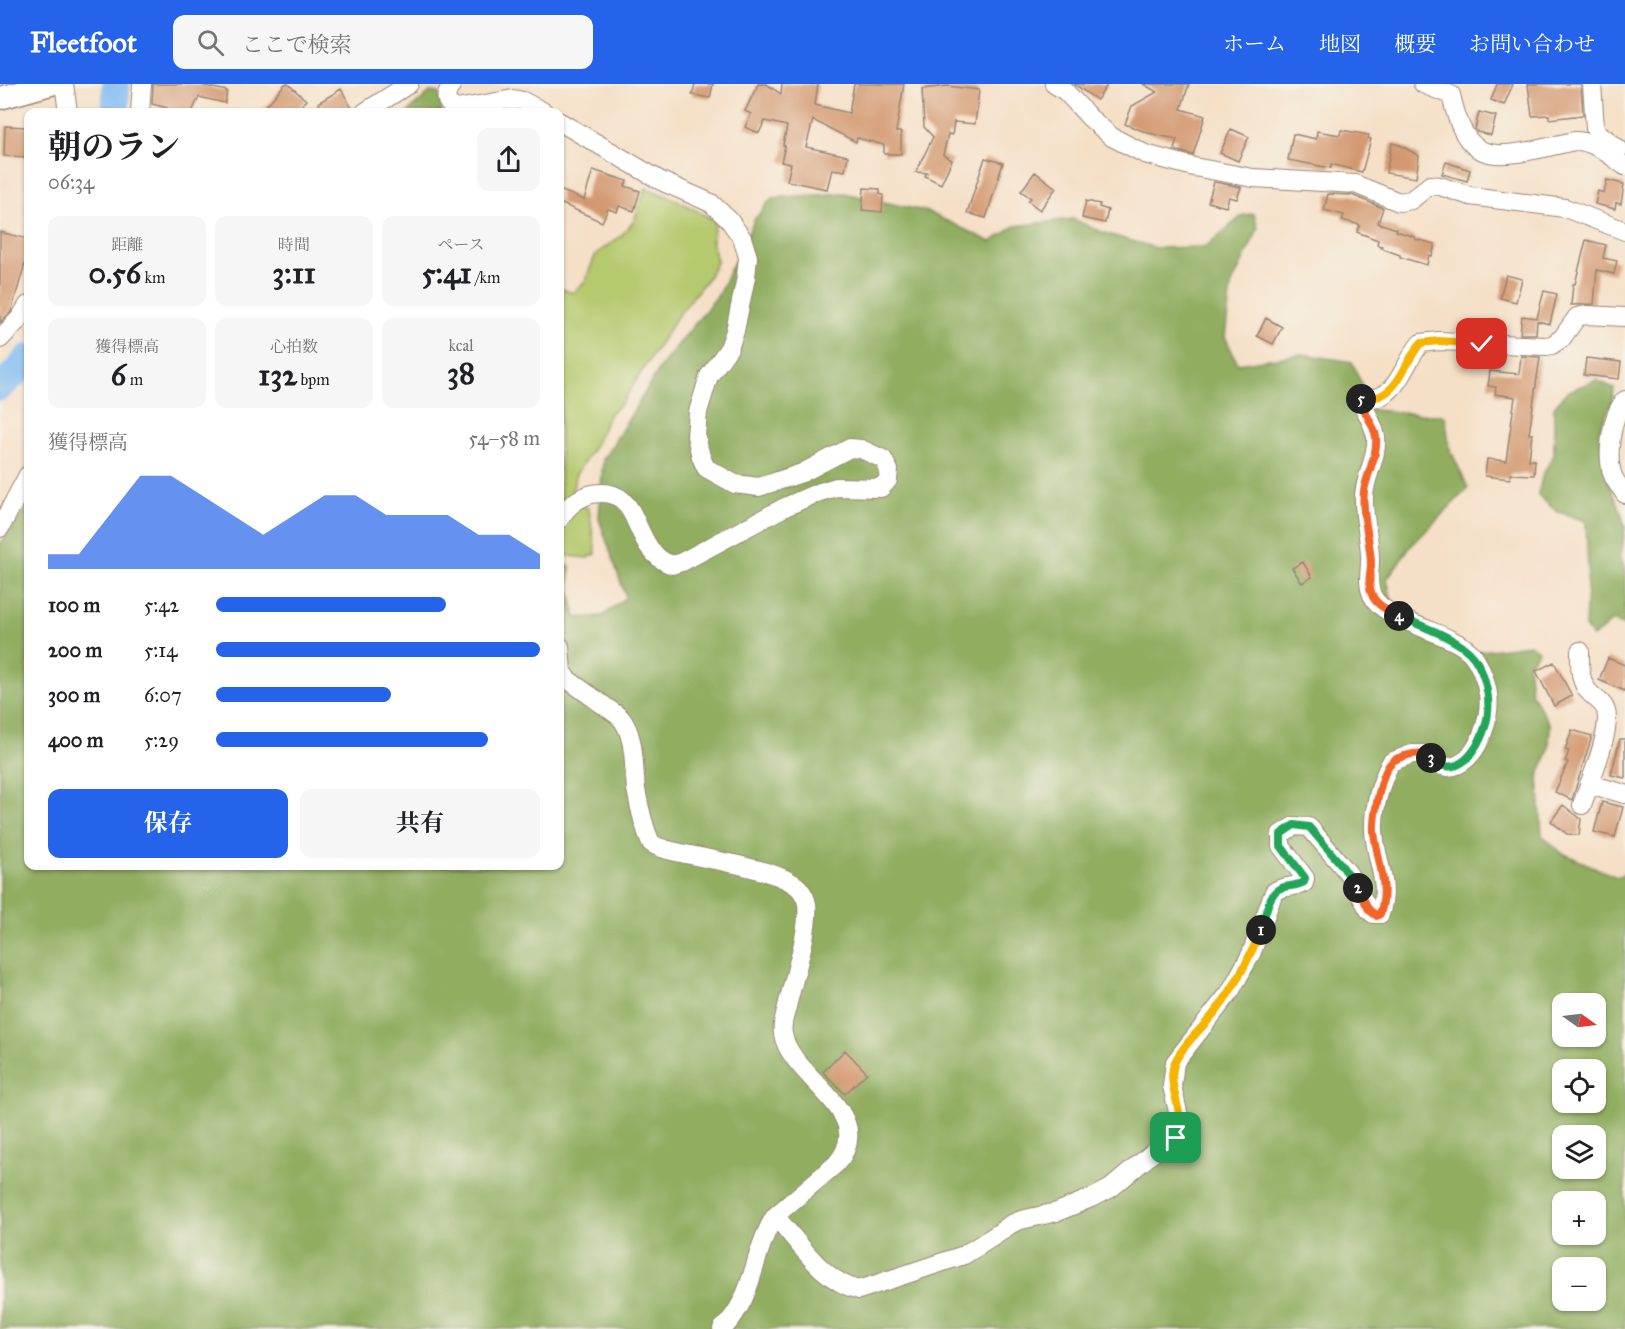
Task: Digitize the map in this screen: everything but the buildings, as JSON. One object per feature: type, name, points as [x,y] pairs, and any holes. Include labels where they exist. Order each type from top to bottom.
[{"type":"main road","points":[[0,98],[51,84]]},
{"type":"street","points":[[64,84],[68,108]]},
{"type":"street","points":[[140,108],[142,84]]},
{"type":"street","points":[[370,108],[409,84]]},
{"type":"street","points":[[452,84],[446,100],[454,108]]},
{"type":"street","points":[[1054,84],[1112,137],[1145,154],[1184,165],[1253,178],[1355,184],[1400,202],[1410,200],[1430,185],[1440,186],[1470,196],[1565,208],[1625,231]]},
{"type":"street","points":[[1423,84],[1451,94],[1456,116],[1468,141],[1480,150],[1504,156],[1577,141],[1591,144],[1625,166]]},
{"type":"street","points":[[1592,84],[1597,132],[1625,154]]},
{"type":"street","points":[[480,108],[503,107],[513,99],[524,101],[537,108]]},
{"type":"street","points":[[564,124],[661,181],[711,203],[729,220],[742,238],[748,257],[735,331],[729,348],[709,376],[698,412],[696,436],[706,468],[735,484],[759,487],[802,473],[850,448],[872,452],[883,459],[889,470],[888,480],[881,488],[836,487],[817,493],[672,565],[657,558],[624,500],[611,492],[587,495],[564,510]]},
{"type":"street","points":[[0,339],[24,311]]},
{"type":"street","points":[[775,1216],[830,1276],[846,1287],[859,1290],[964,1255],[1011,1224],[1057,1212],[1096,1196],[1111,1188],[1155,1151],[1176,1138],[1181,1132],[1181,1125],[1172,1086],[1175,1062],[1230,992],[1251,954],[1274,892],[1280,888],[1299,886],[1304,882],[1305,878],[1281,846],[1281,834],[1294,825],[1309,827],[1348,873],[1369,910],[1377,916],[1384,905],[1385,886],[1374,832],[1375,817],[1384,776],[1391,762],[1412,754],[1425,754],[1437,764],[1447,768],[1460,764],[1473,753],[1480,741],[1488,713],[1488,693],[1479,665],[1470,653],[1458,644],[1391,612],[1372,597],[1368,583],[1370,554],[1364,513],[1364,491],[1376,438],[1372,422],[1360,400],[1378,397],[1388,391],[1421,343],[1439,341],[1546,346],[1562,338],[1577,317],[1586,315],[1625,317]]},
{"type":"street","points":[[1625,400],[1612,432],[1610,461],[1614,477],[1625,494]]},
{"type":"street","points":[[0,528],[24,483]]},
{"type":"street","points":[[1580,651],[1580,673],[1584,686],[1601,702],[1606,710],[1607,720],[1605,737],[1582,805]]},
{"type":"street","points":[[564,675],[626,724],[630,733],[636,791],[651,843],[673,851],[786,879],[796,885],[806,898],[805,929],[782,1032],[790,1052],[840,1110],[846,1122],[848,1145],[844,1154],[822,1177],[775,1216],[768,1227],[741,1305],[731,1321],[722,1329]]},
{"type":"street","points":[[1589,784],[1625,794]]},
{"type":"green space","points":[[430,92],[439,93],[441,108],[412,108]]},
{"type":"green space","points":[[646,188],[677,200],[715,221],[712,243],[717,261],[707,279],[676,318],[621,404],[610,413],[595,445],[575,476],[572,496],[589,510],[596,554],[588,558],[564,555],[564,290],[573,293],[585,281],[596,254],[621,236],[634,221]]},
{"type":"green space","points":[[844,193],[928,212],[991,242],[1015,226],[1073,219],[1104,233],[1156,248],[1205,247],[1243,215],[1254,214],[1258,229],[1231,286],[1225,337],[1238,364],[1302,354],[1352,362],[1373,410],[1445,416],[1450,449],[1468,488],[1409,548],[1387,579],[1392,602],[1430,625],[1465,653],[1531,645],[1539,651],[1528,664],[1531,693],[1550,725],[1549,749],[1538,777],[1542,835],[1560,852],[1616,877],[1625,874],[1625,1329],[0,1329],[0,544],[24,511],[24,870],[564,870],[564,565],[570,566],[569,588],[576,618],[603,616],[626,597],[599,519],[603,460],[662,365],[718,295],[755,219],[772,198]]},
{"type":"green space","points":[[1596,380],[1614,388],[1612,403],[1599,430],[1604,472],[1619,506],[1625,527],[1621,558],[1625,571],[1625,626],[1612,621],[1593,637],[1585,627],[1588,567],[1586,521],[1556,511],[1538,495],[1543,474],[1554,455],[1554,407],[1566,392]]},
{"type":"waterway","points":[[116,84],[116,108]]},
{"type":"waterway","points":[[0,387],[24,363]]},
{"type":"route","points":[[1176,1138],[1181,1132],[1181,1125],[1172,1086],[1175,1062],[1230,992],[1251,954],[1274,892],[1280,888],[1299,886],[1304,882],[1305,878],[1281,846],[1281,834],[1294,825],[1309,827],[1348,873],[1369,910],[1377,916],[1384,905],[1385,886],[1374,832],[1375,817],[1384,776],[1391,762],[1412,754],[1425,754],[1437,764],[1447,768],[1460,764],[1473,753],[1480,741],[1488,713],[1488,693],[1479,665],[1470,653],[1458,644],[1391,612],[1372,597],[1368,583],[1371,569],[1364,513],[1364,491],[1376,438],[1372,422],[1360,400],[1366,397],[1378,397],[1388,391],[1421,343],[1439,341],[1482,344]]}]
